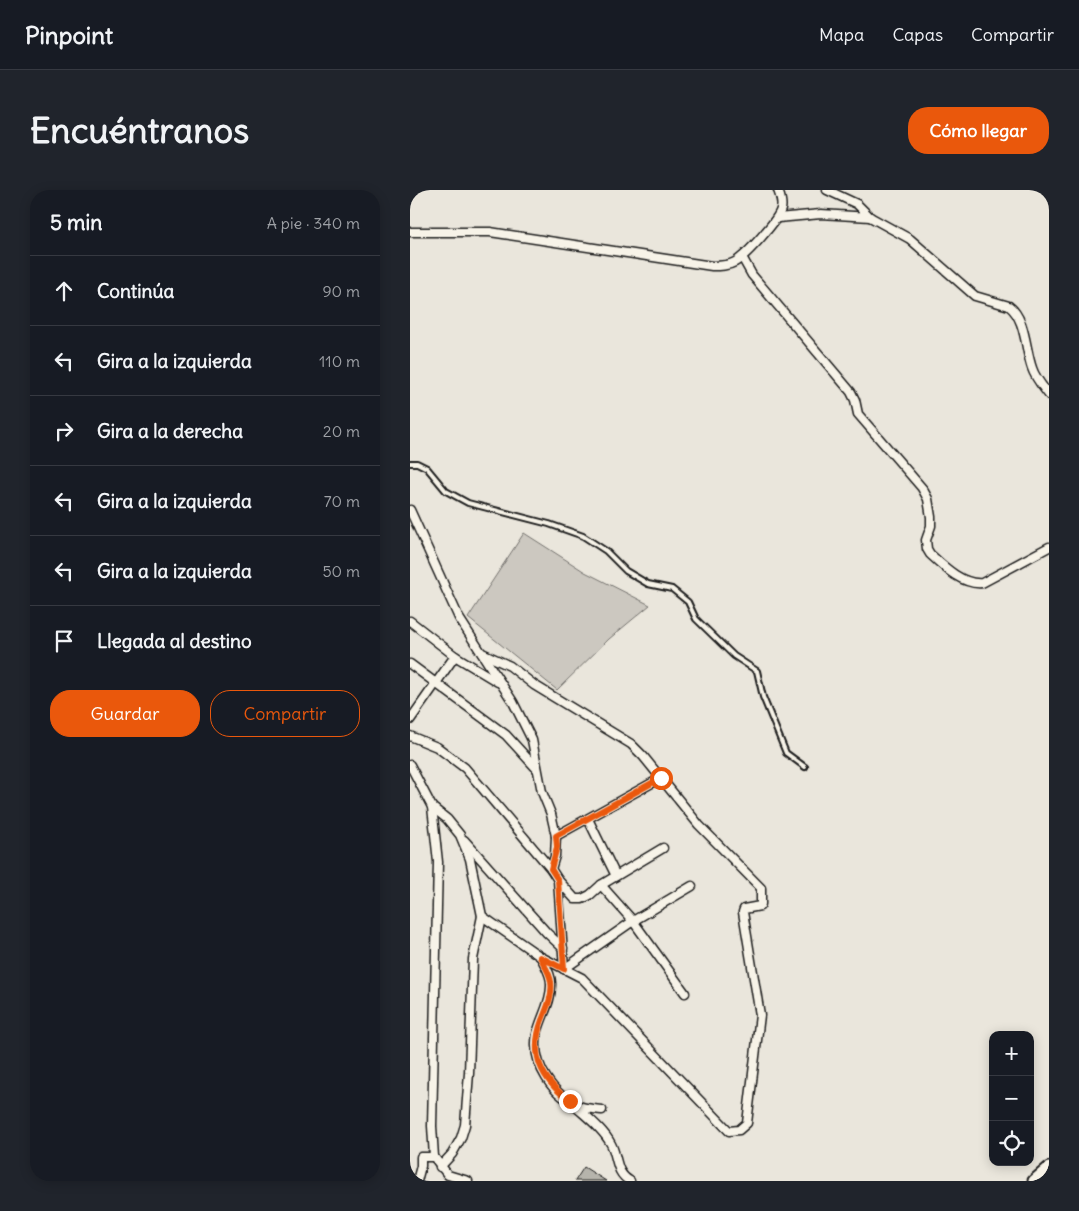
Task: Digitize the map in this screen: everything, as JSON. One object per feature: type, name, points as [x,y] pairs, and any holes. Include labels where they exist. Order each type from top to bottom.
[{"type":"main road","points":[[1034,1181],[1049,1168]]},
{"type":"street","points":[[410,232],[490,232],[712,266],[725,265],[734,263],[742,257],[778,218],[782,207],[778,190]]},
{"type":"street","points":[[827,190],[857,204],[870,217],[910,239],[975,296],[1008,306],[1013,310],[1020,322],[1032,370],[1049,395]]},
{"type":"street","points":[[778,218],[821,214],[870,217]]},
{"type":"street","points":[[742,257],[752,275],[851,392],[858,414],[922,488],[931,510],[931,526],[926,540],[927,550],[930,554],[956,576],[982,584],[1049,547]]},
{"type":"street","points":[[410,510],[459,618],[513,702],[532,740],[537,770],[556,836],[557,847],[551,869]]},
{"type":"street","points":[[410,621],[455,656],[500,684]]},
{"type":"street","points":[[482,653],[510,666],[534,685],[631,744],[699,825],[761,888],[760,906],[744,909],[743,912],[760,1015],[747,1123],[739,1130],[729,1131],[582,978],[540,957],[482,916]]},
{"type":"street","points":[[410,720],[455,656]]},
{"type":"street","points":[[410,664],[506,735],[537,770]]},
{"type":"street","points":[[410,736],[437,747],[465,768],[575,899],[582,899],[590,895],[601,885],[663,848]]},
{"type":"street","points":[[410,765],[432,807],[438,862],[432,1116],[434,1157],[448,1178],[468,1181]]},
{"type":"street","points":[[556,836],[661,778]]},
{"type":"street","points":[[432,807],[447,819],[547,933],[563,948]]},
{"type":"street","points":[[588,819],[616,876]]},
{"type":"street","points":[[440,1167],[452,1154],[461,1138],[465,1125],[473,959],[482,916],[470,859],[460,835]]},
{"type":"street","points":[[558,880],[564,969]]},
{"type":"street","points":[[601,885],[632,921],[685,993]]},
{"type":"street","points":[[564,969],[632,921],[692,886]]},
{"type":"street","points":[[540,957],[552,984],[536,1044],[537,1056],[543,1072],[552,1085],[605,1134],[615,1152],[623,1178],[630,1181]]},
{"type":"street","points":[[570,1101],[584,1107],[602,1110]]},
{"type":"street","points":[[417,1181],[421,1157],[434,1157]]},
{"type":"lane","points":[[410,463],[417,463],[427,468],[446,491],[468,503],[549,524],[583,536],[606,551],[626,571],[648,584],[672,589],[688,602],[696,619],[734,656],[757,671],[764,697],[786,753],[805,767]]},
{"type":"shaded area","points":[[524,533],[585,572],[650,605],[609,639],[557,690],[468,618]]},
{"type":"building","points":[[584,1167],[606,1181],[575,1181]]},
{"type":"route","points":[[570,1101],[552,1085],[543,1072],[537,1056],[536,1044],[552,984],[540,957],[564,969],[558,880],[551,869],[557,847],[556,836],[661,778]]}]
